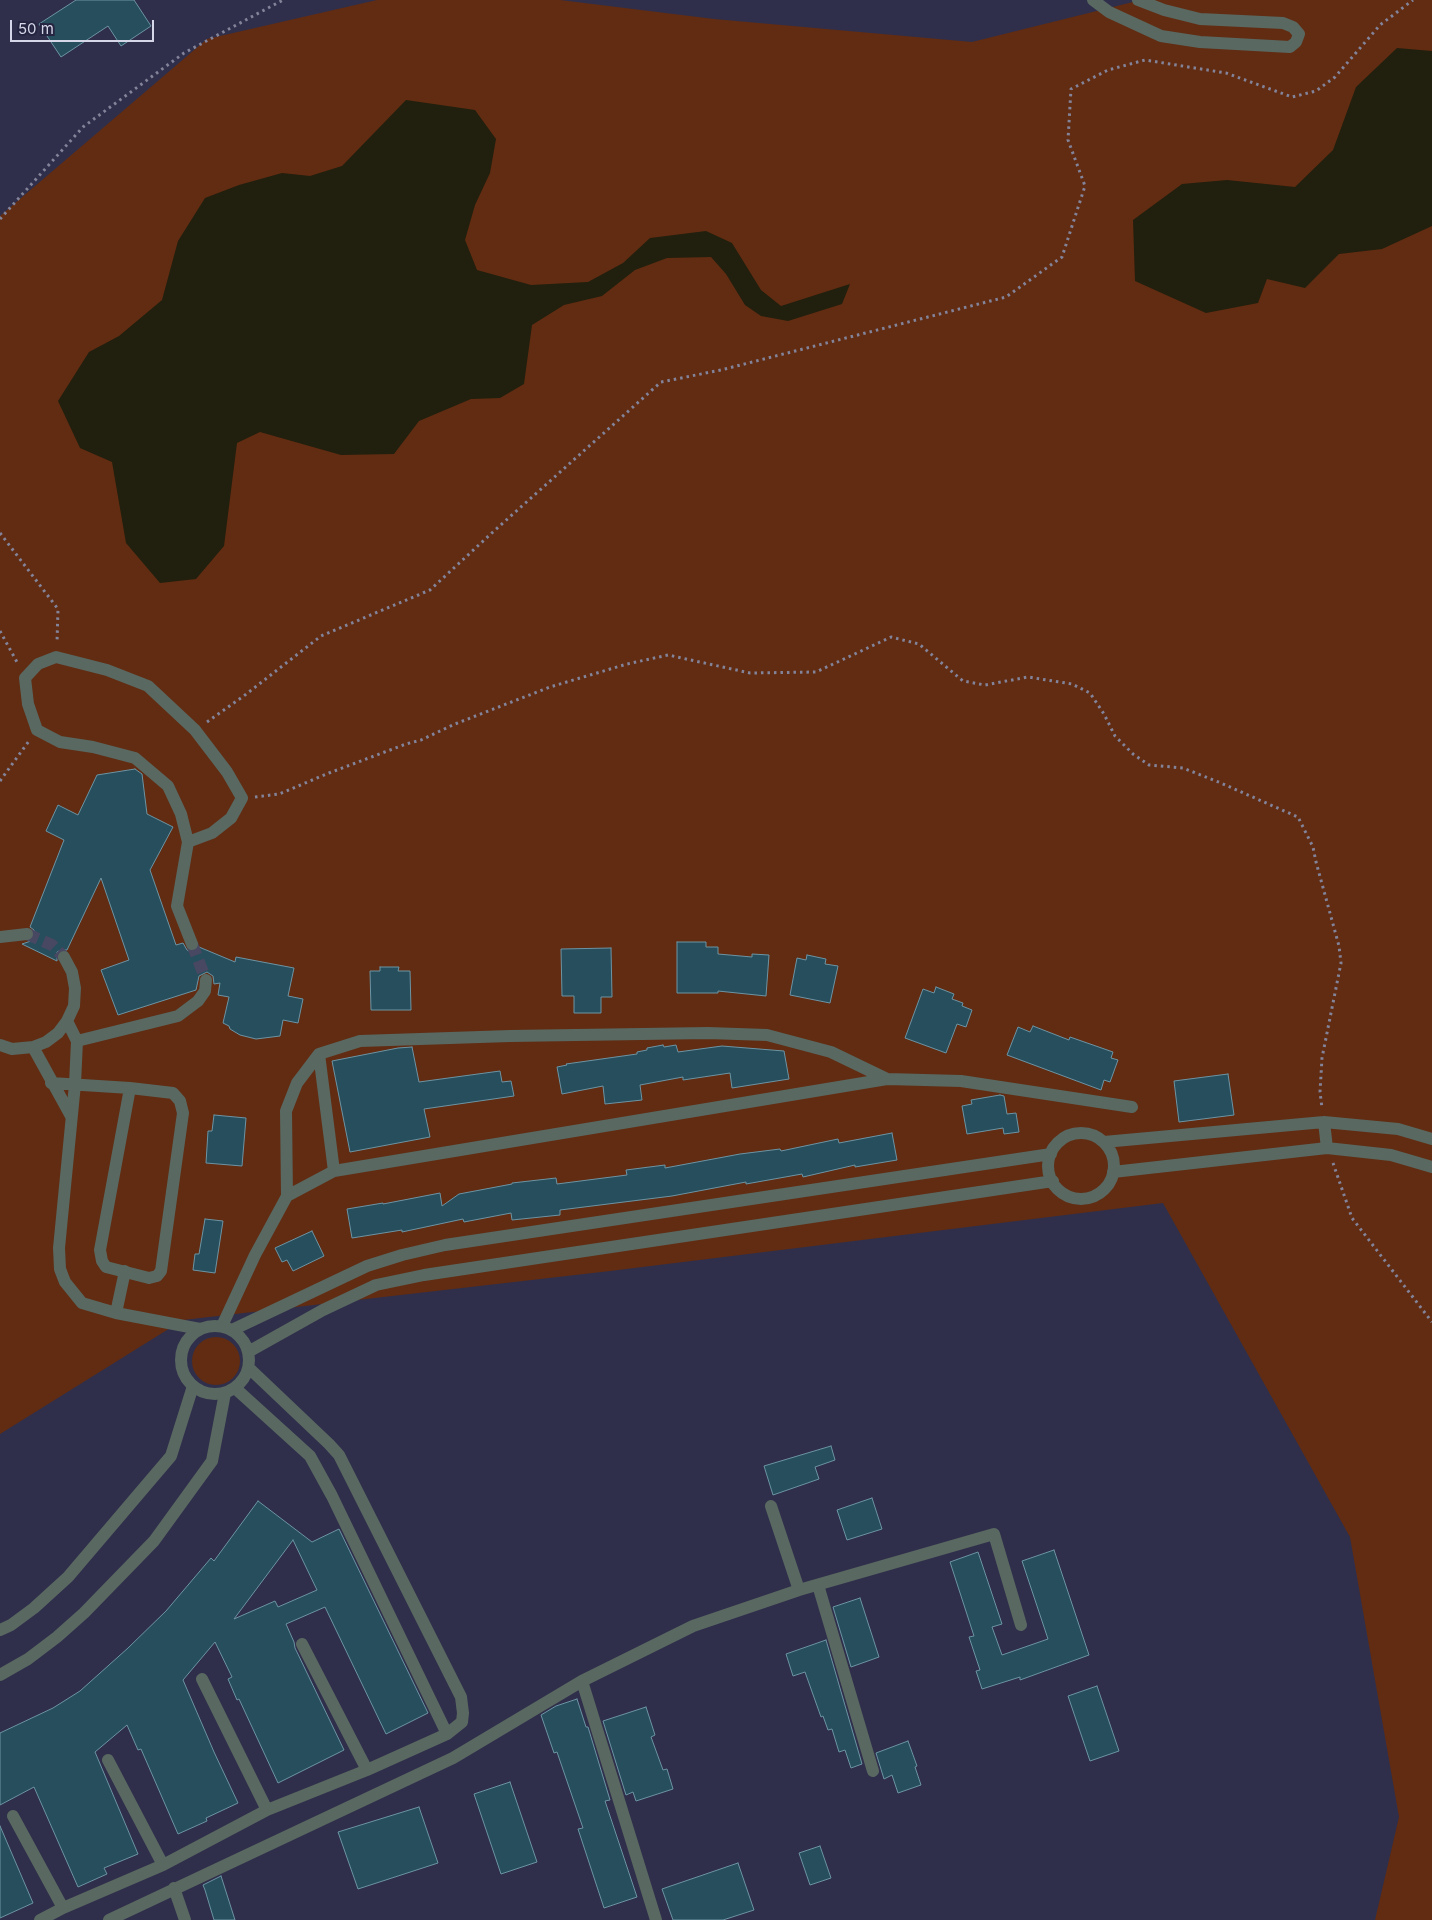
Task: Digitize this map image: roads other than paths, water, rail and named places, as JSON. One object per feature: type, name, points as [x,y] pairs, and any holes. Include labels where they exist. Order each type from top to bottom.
[{"type":"street","points":[[1093,0],[1109,12],[1161,36],[1190,41],[1290,47],[1296,42],[1299,34],[1293,27],[1283,24],[1200,19],[1164,10],[1138,0]]},
{"type":"street","points":[[188,842],[212,833],[231,818],[242,798],[227,772],[195,730],[148,686],[107,670],[56,658],[38,664],[25,678],[28,704],[37,730],[60,742],[93,747],[135,758],[168,786],[181,814],[188,842],[177,906],[192,944]]},
{"type":"street","points":[[0,937],[27,934]]},
{"type":"street","points":[[0,1045],[12,1049],[33,1047],[46,1042],[58,1033],[67,1021],[74,1006],[76,988],[72,972],[64,957]]},
{"type":"street","points":[[77,1041],[178,1016],[198,1001],[205,991],[206,980]]},
{"type":"street","points":[[67,1021],[77,1041],[75,1084],[58,1248],[60,1269],[65,1282],[82,1303],[116,1313],[200,1329]]},
{"type":"street","points":[[227,1328],[255,1255],[287,1196],[286,1111],[297,1084],[319,1054],[360,1041],[708,1033],[767,1035],[830,1052],[887,1079]]},
{"type":"street","points":[[33,1047],[51,1083],[71,1116]]},
{"type":"street","points":[[319,1054],[334,1171]]},
{"type":"street","points":[[287,1196],[334,1171],[887,1079],[961,1081],[1132,1107]]},
{"type":"street","points":[[51,1083],[130,1088],[173,1093],[180,1101],[183,1113],[161,1271],[156,1276],[149,1278],[106,1267],[102,1261],[100,1250],[130,1088]]},
{"type":"street","points":[[1324,1122],[1327,1148]]},
{"type":"street","points":[[1104,1142],[1324,1122],[1398,1129],[1432,1139]]},
{"type":"street","points":[[1074,1133],[1085,1133],[1095,1136],[1104,1142],[1111,1151],[1114,1161],[1110,1182],[1104,1190],[1096,1195],[1086,1198],[1076,1198],[1067,1195],[1059,1189],[1049,1172],[1051,1154],[1056,1144],[1064,1137],[1074,1133]]},
{"type":"street","points":[[1113,1172],[1327,1148],[1391,1154],[1432,1167]]},
{"type":"street","points":[[227,1328],[367,1266],[402,1255],[445,1245],[1051,1154]]},
{"type":"street","points":[[248,1352],[323,1310],[376,1285],[424,1276],[1053,1181]]},
{"type":"street","points":[[116,1313],[125,1271]]},
{"type":"street","points":[[211,1325],[227,1328],[241,1337],[247,1347],[250,1369],[243,1380],[230,1390],[207,1393],[193,1386],[185,1377],[181,1355],[184,1344],[191,1335],[200,1329],[211,1325]]},
{"type":"street","points":[[40,1920],[63,1908],[163,1865],[267,1810],[367,1770],[447,1734],[462,1722],[461,1696],[339,1455],[250,1369]]},
{"type":"street","points":[[0,1630],[11,1625],[34,1608],[68,1577],[172,1456],[193,1386]]},
{"type":"street","points":[[0,1675],[28,1660],[58,1637],[154,1541],[212,1461],[230,1390]]},
{"type":"street","points":[[230,1390],[310,1456],[332,1496],[447,1734]]},
{"type":"street","points":[[771,1506],[799,1590]]},
{"type":"street","points":[[109,1920],[453,1758],[582,1681],[693,1626],[799,1590],[994,1534],[1021,1625]]},
{"type":"street","points":[[818,1585],[873,1771]]},
{"type":"street","points":[[302,1644],[367,1770]]},
{"type":"street","points":[[202,1679],[267,1810]]},
{"type":"street","points":[[582,1681],[656,1920]]},
{"type":"street","points":[[108,1760],[163,1865]]},
{"type":"street","points":[[13,1816],[63,1908]]},
{"type":"street","points":[[174,1888],[185,1920]]},
{"type":"tunnel","points":[[27,934],[52,945],[64,957]]},
{"type":"tunnel","points":[[192,944],[206,980]]}]
